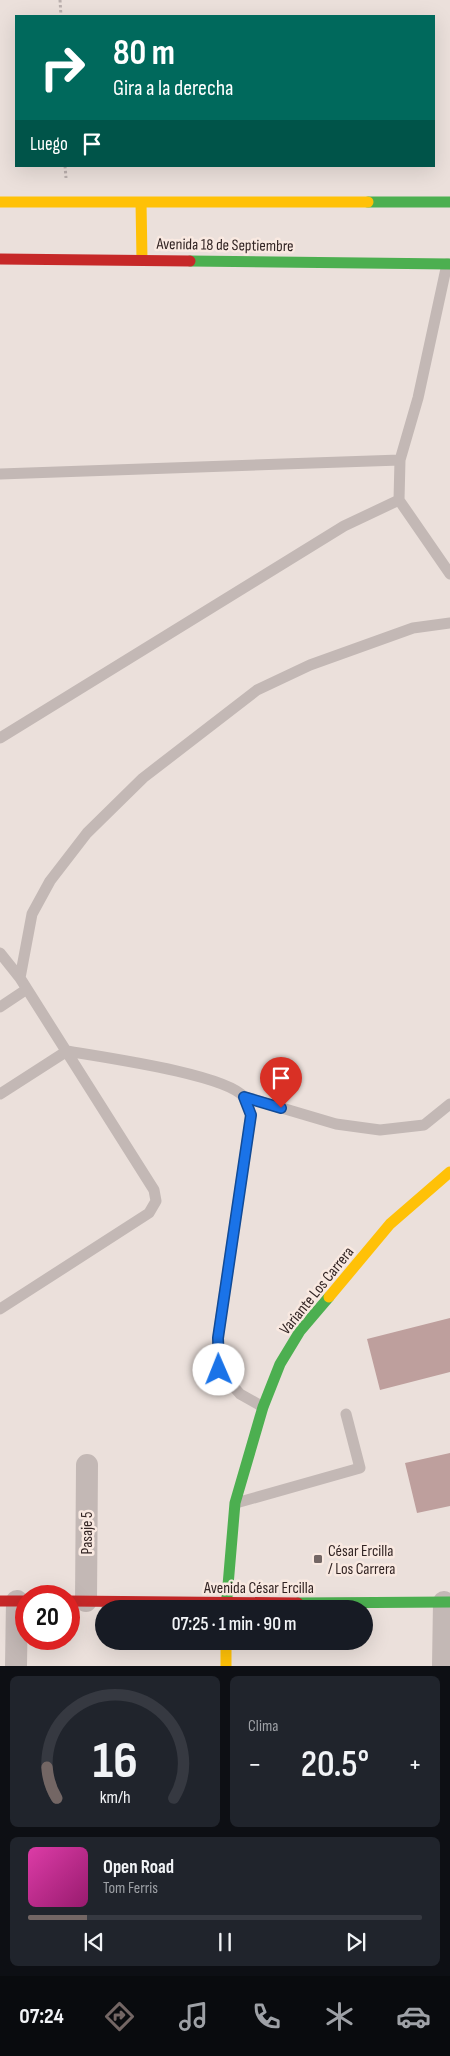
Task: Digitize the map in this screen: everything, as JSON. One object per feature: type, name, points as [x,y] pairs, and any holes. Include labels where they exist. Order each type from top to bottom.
[{"type":"street","points":[[0,202],[450,202]]},
{"type":"street","points":[[141,202],[142,259]]},
{"type":"street","name":"Avenida 18 de Septiembre","points":[[0,259],[142,259],[449,264]]},
{"type":"street","name":"Variante Los Carrera","points":[[226,1600],[234,1503],[262,1407],[280,1364],[300,1331],[390,1224],[450,1172]]},
{"type":"street","name":"Pasaje 5","points":[[79,1585],[86,1465]]},
{"type":"street","points":[[14,1601],[16,1666]]},
{"type":"street","name":"Avenida César Ercilla","points":[[80,1601],[95,1602]]},
{"type":"street","points":[[444,1666],[447,1602]]},
{"type":"street","name":"Avenida César Ercilla","points":[[373,1603],[447,1602]]},
{"type":"street","points":[[226,1650],[226,1666]]},
{"type":"lane","points":[[449,264],[418,398],[400,460],[398,500],[450,574]]},
{"type":"lane","points":[[0,474],[400,460]]},
{"type":"lane","points":[[0,738],[344,526],[398,500]]},
{"type":"lane","points":[[20,978],[32,914],[50,881],[87,833],[142,778],[257,690],[310,665],[413,628],[450,623]]},
{"type":"lane","points":[[0,954],[20,978],[68,1051],[154,1190],[156,1201],[149,1213],[0,1309]]},
{"type":"lane","points":[[0,1007],[27,989]]},
{"type":"lane","points":[[0,1094],[68,1051],[186,1073],[221,1082],[244,1097],[336,1124],[380,1130],[424,1125],[450,1104]]},
{"type":"lane","points":[[244,1097],[251,1115],[218,1338],[219,1370],[240,1394],[262,1407]]},
{"type":"lane","points":[[234,1503],[360,1468],[346,1414]]},
{"type":"path","points":[[60,0],[61,15]]},
{"type":"building","points":[[450,1318],[450,1372],[380,1390],[367,1339]]},
{"type":"building","points":[[450,1453],[450,1506],[417,1513],[405,1463]]},
{"type":"traffic: fast","points":[[368,202],[450,202]]},
{"type":"traffic: fast","points":[[190,261],[450,264]]},
{"type":"traffic: fast","points":[[227,1600],[235,1503],[263,1407],[280,1364],[300,1331],[329,1297]]},
{"type":"traffic: fast","points":[[373,1603],[450,1602]]},
{"type":"traffic: slow","points":[[0,202],[368,202]]},
{"type":"traffic: slow","points":[[141,202],[142,259]]},
{"type":"traffic: slow","points":[[329,1297],[390,1224],[450,1172]]},
{"type":"traffic: slow","points":[[226,1650],[226,1666]]},
{"type":"traffic: jam","points":[[0,259],[190,261]]},
{"type":"traffic: jam","points":[[0,1601],[15,1601]]},
{"type":"traffic: jam","points":[[80,1601],[95,1601]]},
{"type":"place","name":"César Ercilla / Los Carrera","points":[[318,1559]]},
{"type":"route","points":[[219,1370],[218,1338],[251,1115],[244,1097],[281,1108]]}]
